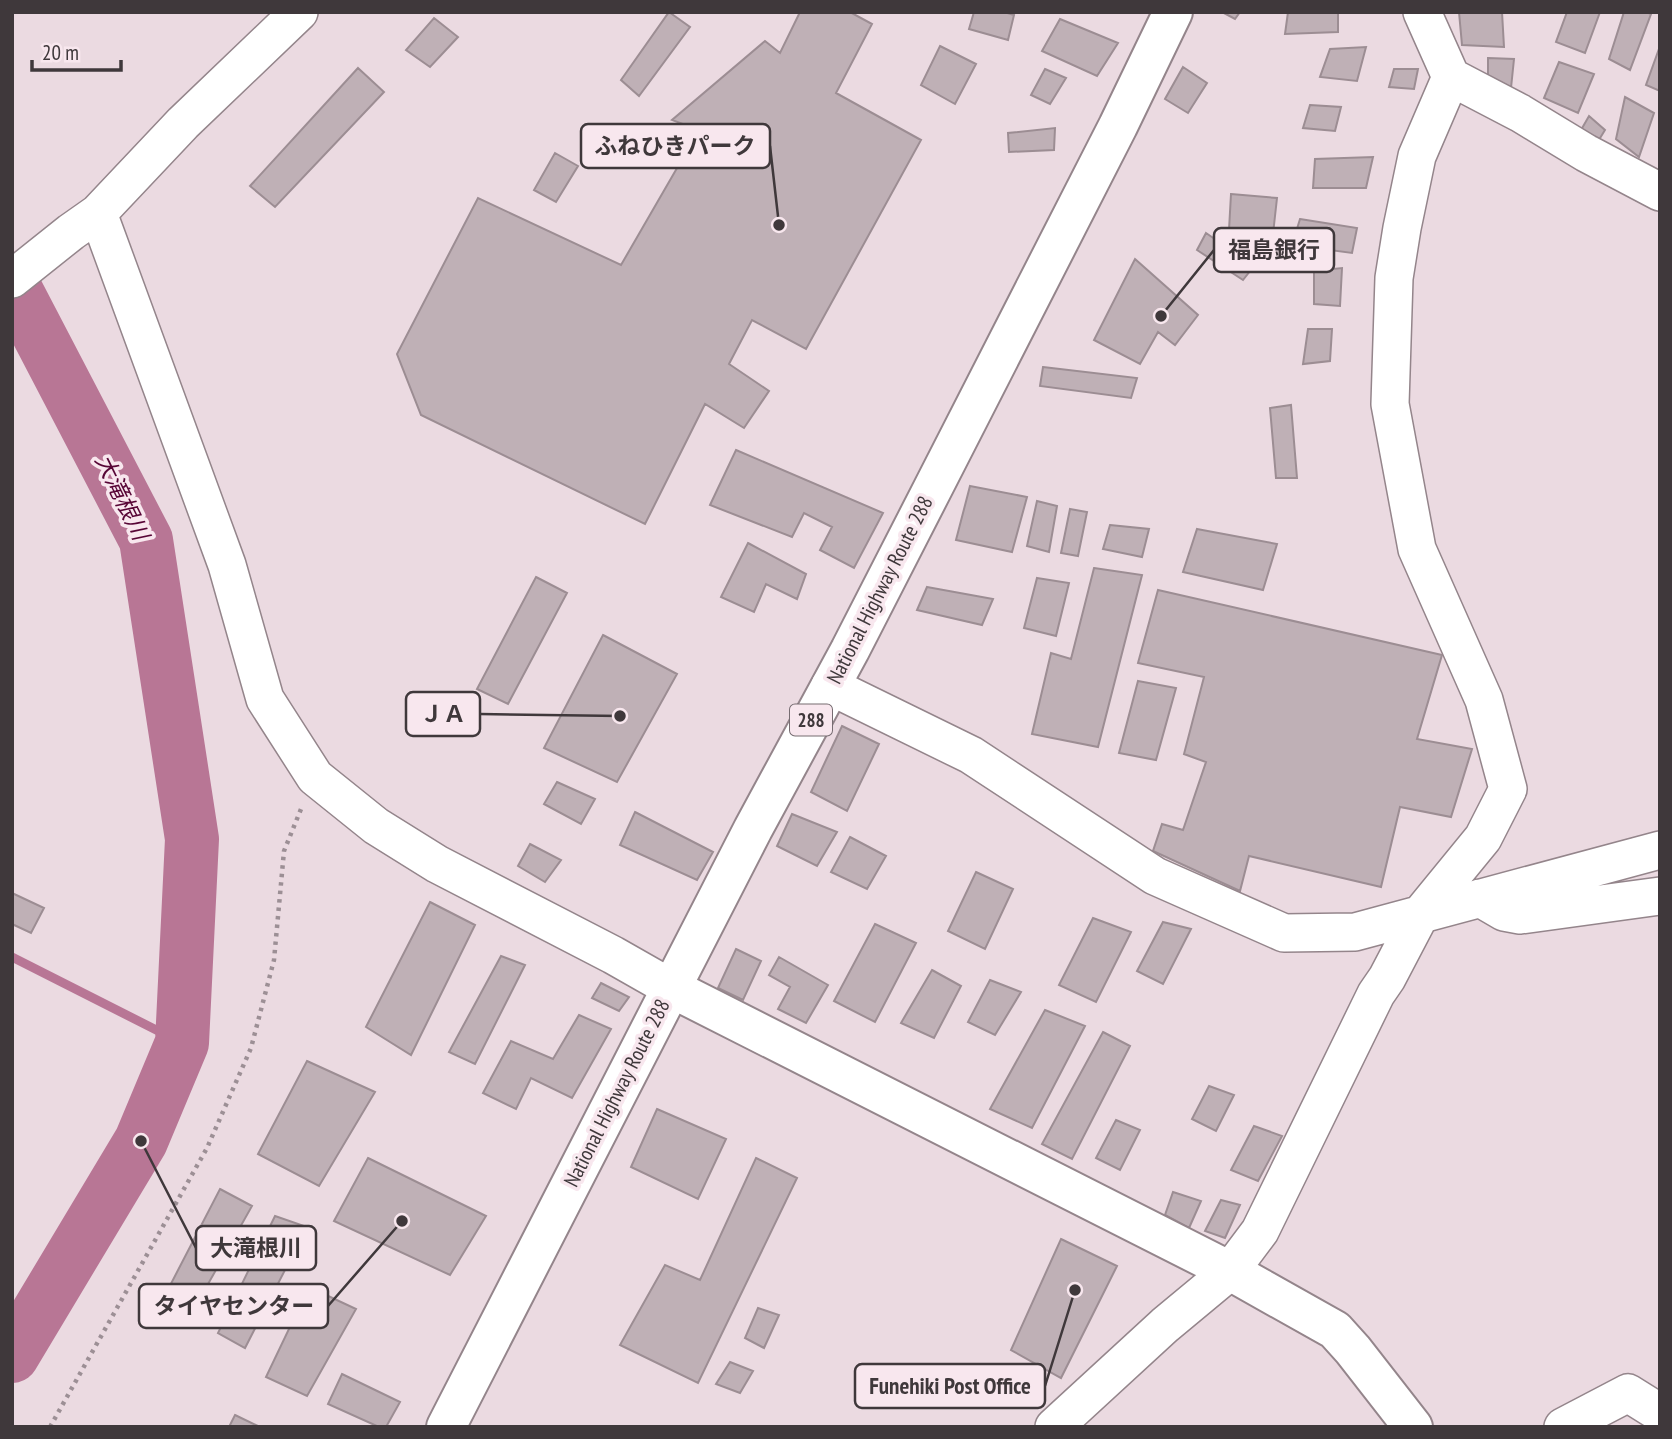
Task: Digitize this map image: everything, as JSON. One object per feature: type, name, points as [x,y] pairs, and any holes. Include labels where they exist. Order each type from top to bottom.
[{"type":"main road","name":"National Highway Route 288","points":[[446,1427],[1118,126],[1173,12]]},
{"type":"main road","points":[[671,988],[1230,1271],[1335,1331],[1413,1427]]},
{"type":"street","points":[[12,279],[84,222],[299,12]]},
{"type":"street","points":[[1422,12],[1451,77],[1660,192]]},
{"type":"street","points":[[1054,1427],[1165,1325],[1230,1271],[1260,1231],[1376,994],[1420,915],[1483,838],[1508,789],[1484,700],[1417,549],[1390,404],[1394,278],[1402,228],[1417,156],[1451,77]]},
{"type":"street","points":[[84,222],[227,565],[265,699],[315,777],[376,826],[437,864],[671,988]]},
{"type":"street","points":[[830,686],[971,755],[1154,876],[1284,933],[1355,932],[1660,850]]},
{"type":"street","points":[[1480,898],[1504,912],[1520,915],[1660,896]]},
{"type":"street","points":[[1563,1427],[1628,1393],[1660,1413]]},
{"type":"path","points":[[50,1427],[207,1148],[251,1048],[274,960],[284,851],[315,777]]},
{"type":"building","points":[[669,12],[690,27],[639,96],[621,80]]},
{"type":"building","points":[[800,12],[850,12],[872,24],[836,93],[921,140],[806,349],[752,320],[729,364],[769,391],[744,428],[705,404],[645,524],[421,415],[397,354],[478,198],[621,265],[699,130],[672,120],[765,41],[780,53]]},
{"type":"building","points":[[974,12],[1004,12],[1014,15],[1008,40],[969,29]]},
{"type":"building","points":[[1222,12],[1240,12],[1235,19]]},
{"type":"building","points":[[1288,12],[1338,12],[1338,32],[1285,34]]},
{"type":"building","points":[[1459,12],[1502,12],[1504,47],[1462,45]]},
{"type":"building","points":[[1567,12],[1600,12],[1585,53],[1556,42]]},
{"type":"building","points":[[1624,12],[1651,14],[1630,70],[1609,59]]},
{"type":"building","points":[[434,18],[458,37],[430,67],[406,50]]},
{"type":"building","points":[[1060,19],[1118,43],[1097,76],[1042,51]]},
{"type":"building","points":[[940,46],[976,64],[955,104],[921,85]]},
{"type":"building","points":[[1660,46],[1660,91],[1646,85]]},
{"type":"building","points":[[1366,47],[1357,81],[1320,77],[1330,49]]},
{"type":"building","points":[[1488,58],[1514,59],[1511,88],[1488,86]]},
{"type":"building","points":[[1559,62],[1594,74],[1578,113],[1544,98]]},
{"type":"building","points":[[1183,67],[1207,83],[1188,113],[1165,99]]},
{"type":"building","points":[[358,68],[384,92],[275,207],[250,186]]},
{"type":"building","points":[[1045,69],[1066,78],[1050,104],[1031,95]]},
{"type":"building","points":[[1394,69],[1418,69],[1414,89],[1389,87]]},
{"type":"building","points":[[1625,97],[1654,113],[1639,157],[1616,139]]},
{"type":"building","points":[[1310,105],[1341,107],[1335,131],[1303,128]]},
{"type":"building","points":[[1589,116],[1605,130],[1597,143],[1581,130]]},
{"type":"building","points":[[1055,128],[1054,150],[1009,152],[1008,133]]},
{"type":"building","points":[[555,153],[578,166],[556,202],[534,190]]},
{"type":"building","points":[[1373,157],[1366,188],[1313,188],[1315,159]]},
{"type":"building","points":[[1231,194],[1277,198],[1273,234],[1229,230]]},
{"type":"building","points":[[1300,219],[1357,228],[1352,253],[1292,245]]},
{"type":"building","points":[[1206,233],[1254,266],[1243,280],[1197,250]]},
{"type":"building","points":[[1135,259],[1198,315],[1175,345],[1158,332],[1140,364],[1094,340]]},
{"type":"building","points":[[1342,268],[1340,306],[1314,304],[1314,271]]},
{"type":"building","points":[[1308,329],[1332,329],[1330,361],[1303,364]]},
{"type":"building","points":[[1043,367],[1137,378],[1131,398],[1040,386]]},
{"type":"building","points":[[1291,405],[1297,478],[1276,478],[1270,408]]},
{"type":"building","points":[[736,450],[883,513],[854,568],[820,550],[832,527],[804,513],[792,537],[710,505]]},
{"type":"building","points":[[970,486],[1027,497],[1012,552],[956,540]]},
{"type":"building","points":[[1037,501],[1057,506],[1049,552],[1027,546]]},
{"type":"building","points":[[1070,509],[1087,512],[1078,556],[1061,553]]},
{"type":"building","points":[[1110,525],[1149,529],[1142,557],[1103,549]]},
{"type":"building","points":[[1197,529],[1277,544],[1263,590],[1183,572]]},
{"type":"building","points":[[748,543],[806,574],[797,599],[766,584],[754,612],[721,597]]},
{"type":"building","points":[[1094,568],[1142,575],[1098,747],[1032,734],[1051,653],[1071,659]]},
{"type":"building","points":[[536,577],[567,593],[508,704],[477,689]]},
{"type":"building","points":[[1037,578],[1069,583],[1056,636],[1024,628]]},
{"type":"building","points":[[927,587],[993,599],[982,625],[917,610]]},
{"type":"building","points":[[1158,590],[1442,655],[1417,739],[1472,749],[1451,817],[1400,807],[1381,887],[1249,856],[1240,891],[1153,851],[1162,824],[1183,830],[1206,762],[1184,754],[1204,677],[1138,663]]},
{"type":"building","points":[[603,635],[677,674],[617,782],[544,748]]},
{"type":"building","points":[[1138,681],[1176,688],[1156,760],[1119,753]]},
{"type":"building","points":[[842,726],[879,744],[847,811],[811,792]]},
{"type":"building","points":[[557,782],[595,799],[581,824],[544,804]]},
{"type":"building","points":[[635,812],[713,852],[697,880],[620,845]]},
{"type":"building","points":[[792,814],[837,832],[817,866],[777,846]]},
{"type":"building","points":[[850,837],[886,856],[867,889],[831,872]]},
{"type":"building","points":[[530,844],[561,860],[545,882],[518,866]]},
{"type":"building","points":[[976,872],[1013,889],[985,949],[948,931]]},
{"type":"building","points":[[12,893],[44,908],[31,933],[12,924]]},
{"type":"building","points":[[430,902],[475,925],[411,1055],[366,1027]]},
{"type":"building","points":[[1093,918],[1131,932],[1096,1002],[1059,985]]},
{"type":"building","points":[[1163,922],[1191,929],[1163,984],[1137,971]]},
{"type":"building","points":[[875,924],[916,943],[875,1022],[834,1001]]},
{"type":"building","points":[[736,949],[761,961],[743,1000],[718,988]]},
{"type":"building","points":[[501,956],[525,965],[475,1064],[449,1052]]},
{"type":"building","points":[[779,957],[828,985],[806,1023],[778,1009],[790,987],[769,975]]},
{"type":"building","points":[[932,970],[961,986],[934,1038],[901,1023]]},
{"type":"building","points":[[990,980],[1021,992],[995,1035],[968,1022]]},
{"type":"building","points":[[601,983],[629,997],[619,1011],[592,998]]},
{"type":"building","points":[[1045,1010],[1085,1026],[1032,1128],[990,1109]]},
{"type":"building","points":[[579,1015],[611,1029],[572,1098],[531,1078],[516,1109],[483,1093],[511,1041],[553,1059]]},
{"type":"building","points":[[1103,1032],[1130,1046],[1072,1159],[1042,1144]]},
{"type":"building","points":[[307,1061],[375,1092],[319,1186],[258,1154]]},
{"type":"building","points":[[1209,1086],[1234,1095],[1216,1131],[1192,1119]]},
{"type":"building","points":[[657,1109],[726,1139],[698,1199],[631,1167]]},
{"type":"building","points":[[1116,1120],[1140,1130],[1120,1170],[1096,1158]]},
{"type":"building","points":[[1254,1126],[1282,1136],[1258,1181],[1231,1170]]},
{"type":"building","points":[[368,1158],[486,1216],[450,1275],[334,1221]]},
{"type":"building","points":[[756,1158],[797,1178],[698,1383],[620,1345],[665,1265],[700,1280]]},
{"type":"building","points":[[220,1189],[252,1206],[190,1316],[161,1303]]},
{"type":"building","points":[[1173,1192],[1201,1201],[1189,1228],[1165,1215]]},
{"type":"building","points":[[1221,1200],[1240,1205],[1225,1238],[1205,1231]]},
{"type":"building","points":[[275,1216],[307,1227],[245,1348],[218,1333]]},
{"type":"building","points":[[1061,1239],[1117,1266],[1061,1378],[1011,1350]]},
{"type":"building","points":[[309,1287],[356,1309],[307,1396],[266,1377]]},
{"type":"building","points":[[758,1308],[779,1315],[764,1348],[745,1338]]},
{"type":"building","points":[[730,1362],[753,1371],[740,1393],[716,1384]]},
{"type":"building","points":[[342,1374],[400,1402],[386,1427],[379,1427],[328,1404]]},
{"type":"building","points":[[235,1415],[260,1427],[229,1427]]},
{"type":"waterway","name":"大滝根川","points":[[12,283],[146,540],[192,839],[182,1043],[141,1141],[12,1356]]},
{"type":"waterway","points":[[12,957],[182,1043]]},
{"type":"place","name":"ふねひきパーク","points":[[779,225]]},
{"type":"place","name":"福島銀行","points":[[1161,316]]},
{"type":"place","name":"ＪＡ","points":[[620,716]]},
{"type":"place","name":"大滝根川","points":[[141,1141]]},
{"type":"place","name":"タイヤセンター","points":[[402,1221]]},
{"type":"place","name":"Funehiki Post Office","points":[[1075,1290]]}]
